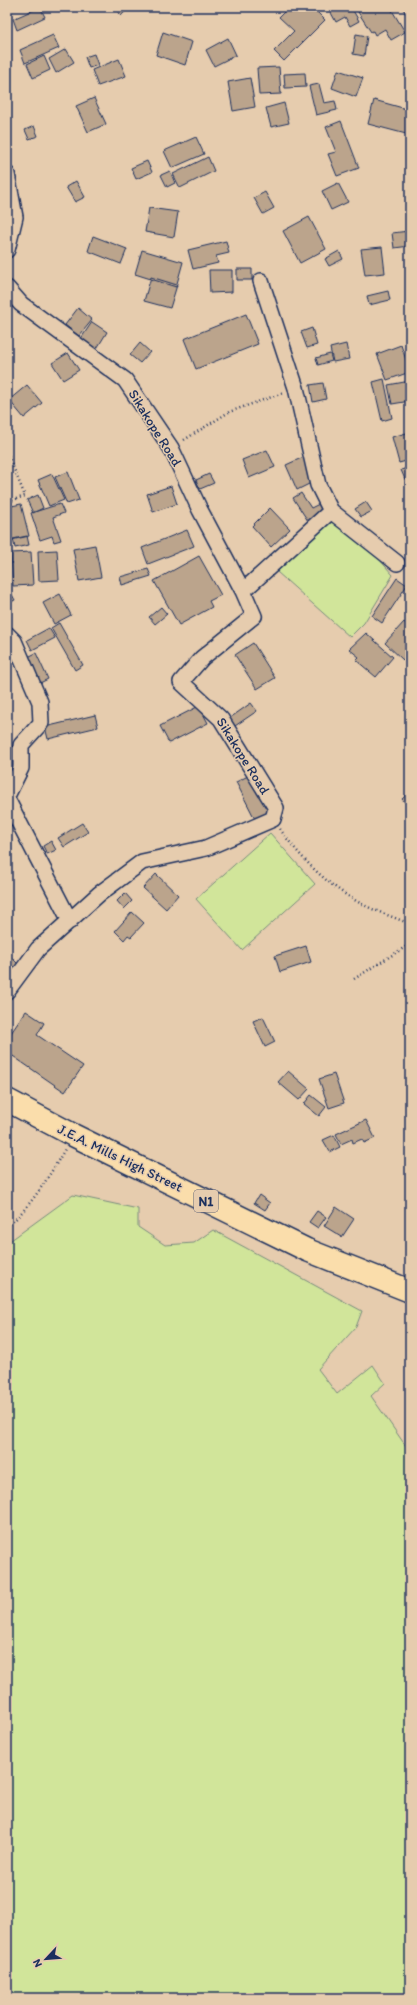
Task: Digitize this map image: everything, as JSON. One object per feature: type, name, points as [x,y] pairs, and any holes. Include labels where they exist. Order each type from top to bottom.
[{"type":"highway","name":"J.E.A. Mills High Street","points":[[7,1100],[73,1135],[307,1250],[410,1291]]},
{"type":"street","points":[[7,174],[15,217],[7,250]]},
{"type":"street","points":[[261,281],[296,388],[318,485],[331,511],[397,563]]},
{"type":"street","name":"Sikakope Road","points":[[7,288],[21,304],[126,380],[171,448],[200,510],[243,591],[254,616],[202,658],[181,682],[221,719],[276,808],[274,819]]},
{"type":"street","points":[[243,591],[331,511]]},
{"type":"street","points":[[7,634],[14,641],[40,702],[41,723],[21,745],[21,768],[7,796]]},
{"type":"street","points":[[7,799],[70,921]]},
{"type":"street","points":[[7,991],[38,949],[99,894],[142,862],[206,848],[274,819]]},
{"type":"path","points":[[171,448],[229,412],[296,388]]},
{"type":"path","points":[[7,452],[25,496],[7,502]]},
{"type":"path","points":[[274,819],[295,850],[336,888],[362,904],[410,924]]},
{"type":"path","points":[[354,979],[410,944]]},
{"type":"path","points":[[7,1227],[17,1218],[43,1187],[73,1135]]},
{"type":"green space","points":[[328,518],[363,541],[393,575],[364,623],[350,637],[277,572]]},
{"type":"green space","points":[[270,833],[315,884],[242,950],[196,899]]},
{"type":"green space","points":[[73,1195],[138,1209],[138,1227],[165,1245],[194,1243],[213,1230],[362,1311],[356,1327],[318,1369],[337,1394],[373,1365],[385,1383],[371,1396],[410,1452],[410,1998],[7,1998],[7,1243]]},
{"type":"building","points":[[40,7],[45,17],[17,30],[13,19]]},
{"type":"building","points":[[129,7],[121,16],[113,8]]},
{"type":"building","points":[[289,7],[312,7],[325,20],[284,61],[274,51],[294,31],[279,17]]},
{"type":"building","points":[[338,7],[351,7],[359,21],[350,26],[345,17],[336,22],[330,11]]},
{"type":"building","points":[[366,7],[390,7],[405,32],[391,40],[385,29],[375,35],[373,31],[371,32],[358,12]]},
{"type":"building","points":[[402,7],[410,7],[410,21]]},
{"type":"building","points":[[163,32],[192,42],[185,65],[156,55]]},
{"type":"building","points":[[356,34],[367,36],[364,56],[353,54]]},
{"type":"building","points":[[53,35],[59,48],[25,63],[20,50]]},
{"type":"building","points":[[228,38],[236,55],[214,66],[206,50]]},
{"type":"building","points":[[66,49],[74,62],[56,73],[49,59]]},
{"type":"building","points":[[94,54],[98,65],[89,68],[85,57]]},
{"type":"building","points":[[44,56],[50,70],[33,78],[27,64]]},
{"type":"building","points":[[119,59],[126,76],[98,86],[92,70]]},
{"type":"building","points":[[279,67],[281,94],[259,95],[257,68]]},
{"type":"building","points":[[338,70],[363,78],[356,97],[332,88]]},
{"type":"building","points":[[305,73],[306,87],[285,88],[284,74]]},
{"type":"building","points":[[250,78],[255,107],[233,111],[228,82]]},
{"type":"building","points":[[319,84],[324,103],[335,101],[337,110],[316,115],[309,86]]},
{"type":"building","points":[[94,98],[106,124],[88,132],[76,106]]},
{"type":"building","points":[[374,100],[410,110],[410,135],[368,124]]},
{"type":"building","points":[[284,103],[289,123],[271,127],[266,108]]},
{"type":"building","points":[[341,121],[359,168],[337,176],[328,154],[336,152],[326,127]]},
{"type":"building","points":[[34,126],[38,136],[29,139],[25,130]]},
{"type":"building","points":[[196,137],[204,154],[172,168],[164,151]]},
{"type":"building","points":[[208,157],[214,171],[180,188],[173,174]]},
{"type":"building","points":[[147,161],[152,172],[136,179],[131,168]]},
{"type":"building","points":[[170,171],[175,183],[167,187],[161,175]]},
{"type":"building","points":[[76,181],[85,197],[75,202],[66,187]]},
{"type":"building","points":[[338,183],[348,202],[331,210],[322,191]]},
{"type":"building","points":[[265,192],[274,208],[263,214],[254,198]]},
{"type":"building","points":[[149,208],[178,212],[174,237],[145,232]]},
{"type":"building","points":[[309,217],[326,249],[300,263],[283,231]]},
{"type":"building","points":[[409,231],[410,246],[394,248],[392,233]]},
{"type":"building","points":[[93,236],[127,249],[121,264],[88,251]]},
{"type":"building","points":[[226,241],[229,253],[216,256],[218,263],[193,269],[188,250]]},
{"type":"building","points":[[382,247],[385,273],[365,275],[361,249]]},
{"type":"building","points":[[142,250],[183,262],[176,287],[135,274]]},
{"type":"building","points":[[339,251],[343,259],[329,266],[325,259]]},
{"type":"building","points":[[237,269],[252,269],[252,280],[237,280]]},
{"type":"building","points":[[209,270],[232,270],[232,292],[210,293]]},
{"type":"building","points":[[151,277],[177,285],[170,308],[144,301]]},
{"type":"building","points":[[388,291],[390,300],[369,305],[367,296]]},
{"type":"building","points":[[78,308],[92,320],[79,336],[65,325]]},
{"type":"building","points":[[246,314],[258,344],[196,369],[184,339]]},
{"type":"building","points":[[92,322],[107,332],[96,350],[80,340]]},
{"type":"building","points":[[312,328],[317,345],[307,348],[301,332]]},
{"type":"building","points":[[140,343],[150,352],[140,363],[130,355]]},
{"type":"building","points":[[346,344],[349,359],[333,362],[330,348]]},
{"type":"building","points":[[401,345],[410,372],[387,380],[377,354]]},
{"type":"building","points":[[68,353],[79,370],[63,380],[52,363]]},
{"type":"building","points":[[330,354],[332,361],[318,365],[316,358]]},
{"type":"building","points":[[384,379],[392,418],[382,421],[373,382]]},
{"type":"building","points":[[410,381],[410,401],[392,404],[388,385]]},
{"type":"building","points":[[323,383],[326,399],[313,402],[310,385]]},
{"type":"building","points":[[27,385],[42,403],[24,418],[9,400]]},
{"type":"building","points":[[410,432],[410,460],[399,463],[392,437]]},
{"type":"building","points":[[267,450],[275,467],[249,478],[242,460]]},
{"type":"building","points":[[308,455],[313,482],[297,490],[286,465]]},
{"type":"building","points":[[410,467],[410,491],[401,470]]},
{"type":"building","points":[[68,472],[79,500],[67,504],[55,477]]},
{"type":"building","points":[[52,474],[64,500],[49,506],[38,480]]},
{"type":"building","points":[[209,474],[214,483],[200,489],[196,480]]},
{"type":"building","points":[[171,486],[177,504],[153,512],[147,494]]},
{"type":"building","points":[[301,493],[311,508],[319,504],[324,511],[308,521],[293,498]]},
{"type":"building","points":[[38,495],[43,508],[33,513],[27,500]]},
{"type":"building","points":[[366,502],[372,511],[361,517],[355,509]]},
{"type":"building","points":[[21,504],[29,536],[11,540],[7,525],[7,507]]},
{"type":"building","points":[[60,504],[64,513],[53,517],[61,540],[54,542],[52,536],[40,540],[31,513]]},
{"type":"building","points":[[270,508],[290,529],[271,547],[252,526]]},
{"type":"building","points":[[187,530],[194,546],[148,564],[142,548]]},
{"type":"building","points":[[27,536],[29,545],[15,548],[13,539]]},
{"type":"building","points":[[95,545],[101,577],[79,581],[73,549]]},
{"type":"building","points":[[57,550],[59,580],[39,581],[38,551]]},
{"type":"building","points":[[31,552],[33,585],[13,586],[11,553]]},
{"type":"building","points":[[199,556],[221,595],[209,601],[212,607],[179,625],[154,581]]},
{"type":"building","points":[[148,569],[151,576],[122,585],[120,577]]},
{"type":"building","points":[[397,578],[407,585],[382,623],[372,616]]},
{"type":"building","points":[[7,586],[15,600],[7,604]]},
{"type":"building","points":[[60,594],[71,615],[54,624],[43,603]]},
{"type":"building","points":[[161,607],[167,614],[155,624],[149,617]]},
{"type":"building","points":[[404,622],[410,627],[410,652],[403,660],[385,643]]},
{"type":"building","points":[[59,623],[83,665],[75,670],[51,628]]},
{"type":"building","points":[[49,628],[55,638],[32,650],[27,640]]},
{"type":"building","points":[[366,633],[393,657],[376,677],[356,660],[359,657],[349,649]]},
{"type":"building","points":[[253,643],[275,678],[257,689],[235,655]]},
{"type":"building","points":[[36,653],[48,679],[40,683],[28,657]]},
{"type":"building","points":[[251,703],[257,711],[232,728],[227,720]]},
{"type":"building","points":[[199,706],[208,723],[169,743],[160,726]]},
{"type":"building","points":[[95,715],[98,727],[48,739],[45,727]]},
{"type":"building","points":[[250,775],[271,813],[256,821],[236,782]]},
{"type":"building","points":[[410,792],[410,808],[402,799]]},
{"type":"building","points":[[82,823],[88,832],[64,847],[58,838]]},
{"type":"building","points":[[51,841],[56,850],[47,854],[43,846]]},
{"type":"building","points":[[156,874],[178,895],[166,909],[143,888]]},
{"type":"building","points":[[125,893],[132,901],[124,909],[117,901]]},
{"type":"building","points":[[132,912],[144,923],[131,937],[128,935],[124,940],[115,931]]},
{"type":"building","points":[[306,946],[311,962],[280,972],[275,956]]},
{"type":"building","points":[[7,953],[19,965],[7,978]]},
{"type":"building","points":[[26,1011],[44,1023],[37,1035],[83,1066],[65,1092],[7,1052],[7,1039]]},
{"type":"building","points":[[263,1017],[275,1042],[265,1047],[253,1021]]},
{"type":"building","points":[[288,1071],[309,1089],[299,1100],[278,1082]]},
{"type":"building","points":[[334,1074],[344,1103],[329,1108],[319,1079]]},
{"type":"building","points":[[311,1095],[326,1107],[319,1116],[304,1104]]},
{"type":"building","points":[[366,1120],[375,1138],[364,1143],[362,1139],[353,1143],[352,1139],[341,1144],[336,1134]]},
{"type":"building","points":[[334,1135],[340,1147],[330,1152],[323,1140]]},
{"type":"building","points":[[259,1195],[270,1203],[265,1210],[254,1203]]},
{"type":"building","points":[[336,1207],[354,1219],[342,1237],[324,1226]]},
{"type":"building","points":[[317,1211],[326,1217],[318,1228],[309,1222]]}]
